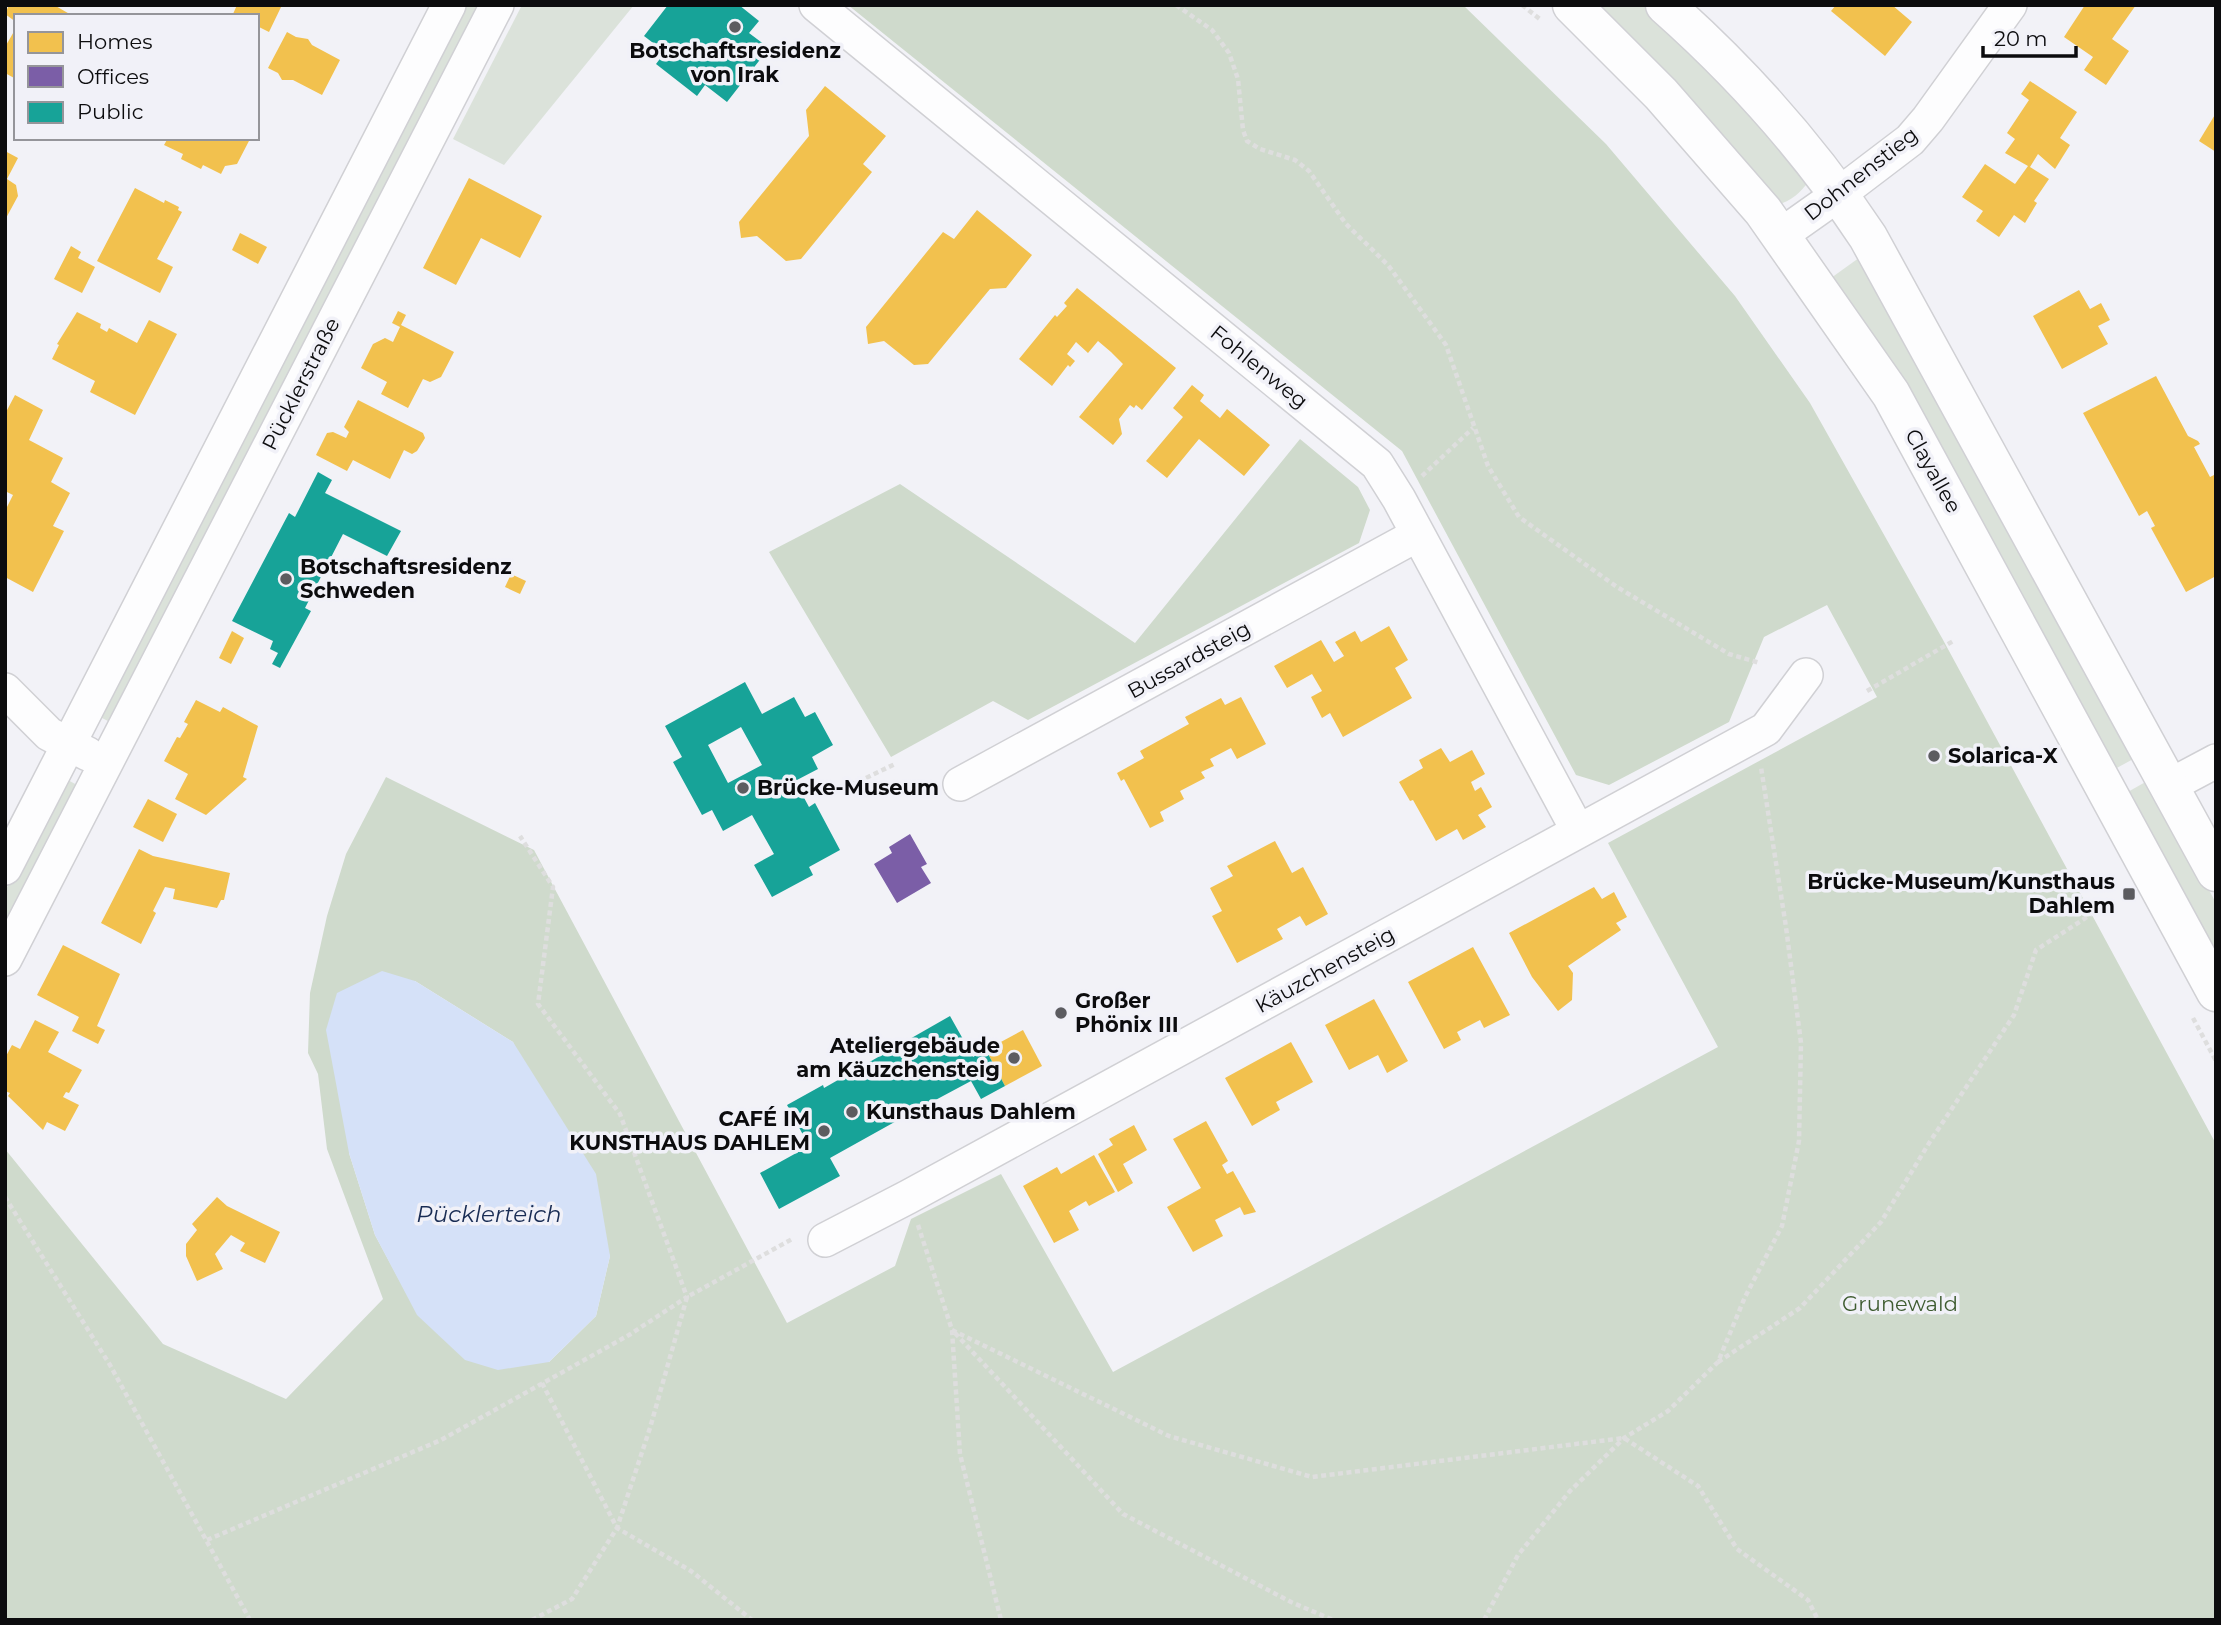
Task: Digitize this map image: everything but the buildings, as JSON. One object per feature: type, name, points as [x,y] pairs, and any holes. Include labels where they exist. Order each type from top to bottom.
[{"type":"main road","name":"Clayallee","points":[[1572,5],[1661,94],[1751,196],[1891,394],[2216,992]]},
{"type":"main road","points":[[1665,5],[1774,111],[1839,194],[1899,291],[2216,872]]},
{"type":"street","name":"Pücklerstraße","points":[[5,868],[449,5]]},
{"type":"street","name":"Pücklerstraße","points":[[5,959],[497,5]]},
{"type":"street","name":"Fohlenweg","points":[[816,5],[1377,464],[1578,831]]},
{"type":"street","name":"Dohnenstieg","points":[[1781,235],[1910,139],[1928,119],[2010,5]]},
{"type":"street","name":"Bussardsteig","points":[[960,783],[1417,535]]},
{"type":"street","name":"Käuzchensteig","points":[[825,1240],[1766,729],[1806,676]]},
{"type":"street","points":[[5,690],[49,734],[106,762]]},
{"type":"street","points":[[2169,786],[2216,761]]},
{"type":"path","points":[[1176,5],[1212,30],[1229,53],[1238,79],[1243,130],[1247,141],[1260,149],[1295,160],[1310,171],[1346,224],[1388,265],[1446,345],[1488,466],[1519,517],[1617,587],[1729,654],[1760,663]]},
{"type":"path","points":[[1418,480],[1473,428]]},
{"type":"path","points":[[1867,691],[1955,640]]},
{"type":"path","points":[[1718,1362],[1745,1297],[1782,1226],[1799,1140],[1801,1044],[1783,903],[1759,756]]},
{"type":"path","points":[[802,794],[841,790],[895,764]]},
{"type":"path","points":[[520,836],[554,887],[538,1004],[620,1114],[687,1297],[650,1428],[617,1528],[572,1599],[532,1620]]},
{"type":"path","points":[[1484,1620],[1518,1555],[1570,1492],[1624,1438],[1668,1411],[1718,1362],[1800,1308],[1881,1222],[1931,1140],[2014,1015],[2036,950],[2101,908]]},
{"type":"path","points":[[5,1197],[110,1365],[250,1620]]},
{"type":"path","points":[[915,1214],[952,1330],[960,1454],[1001,1620]]},
{"type":"path","points":[[207,1540],[441,1440],[629,1335],[687,1297],[779,1246]]},
{"type":"path","points":[[952,1330],[1169,1436],[1312,1477],[1624,1438],[1698,1486],[1737,1549],[1808,1600],[1818,1620]]},
{"type":"path","points":[[952,1330],[1123,1514],[1291,1602],[1333,1620]]},
{"type":"path","points":[[542,1384],[617,1528],[691,1572],[752,1620]]},
{"type":"shaded area","points":[[462,5],[482,5],[110,722],[100,717]]},
{"type":"shaded area","points":[[522,5],[634,5],[504,165],[453,139]]},
{"type":"shaded area","points":[[1595,5],[1646,5],[1715,69],[1808,182],[1802,189],[1791,199],[1779,204]]},
{"type":"shaded area","points":[[1863,255],[2137,757],[2113,770],[1831,278]]},
{"type":"shaded area","points":[[64,778],[79,786],[5,929],[5,891]]},
{"type":"shaded area","points":[[2149,780],[2216,903],[2216,959],[2126,793]]},
{"type":"green space","name":"Grunewald","points":[[848,5],[1463,5],[1606,144],[1735,296],[1810,403],[1942,638],[2216,1144],[2216,1620],[5,1620],[5,1149],[163,1344],[286,1399],[383,1299],[327,1149],[318,1074],[308,1053],[310,993],[327,916],[346,854],[386,777],[534,850],[787,1323],[895,1266],[911,1219],[1001,1174],[1113,1372],[1718,1047],[1608,843],[1877,697],[1827,605],[1764,637],[1729,722],[1609,785],[1576,775],[1402,451]],"holes":[[[415,981],[513,1042],[610,1256],[596,1316],[549,1362],[418,1315],[375,1235],[349,1153]]]},
{"type":"green space","points":[[1300,439],[1358,487],[1370,510],[1359,543],[1028,720],[993,701],[891,757],[769,552],[900,484],[1135,643]]},
{"type":"water","name":"Pücklerteich","points":[[382,971],[415,981],[513,1042],[596,1174],[610,1256],[596,1316],[549,1362],[498,1370],[465,1360],[417,1315],[375,1235],[349,1153],[326,1030],[337,993]]},
{"type":"place","name":"Botschaftsresidenz von Irak","points":[[735,27]]},
{"type":"place","name":"Botschaftsresidenz Schweden","points":[[286,579]]},
{"type":"place","name":"Solarica-X","points":[[1934,756]]},
{"type":"place","name":"Brücke-Museum","points":[[743,788]]},
{"type":"place","name":"Brücke-Museum/Kunsthaus Dahlem","points":[[2129,894]]},
{"type":"place","name":"Großer Phönix III","points":[[1061,1013]]},
{"type":"place","name":"Ateliergebäude am Käuzchensteig","points":[[1014,1058]]},
{"type":"place","name":"Kunsthaus Dahlem","points":[[852,1112]]},
{"type":"place","name":"CAFÉ IM KUNSTHAUS DAHLEM","points":[[824,1131]]}]
